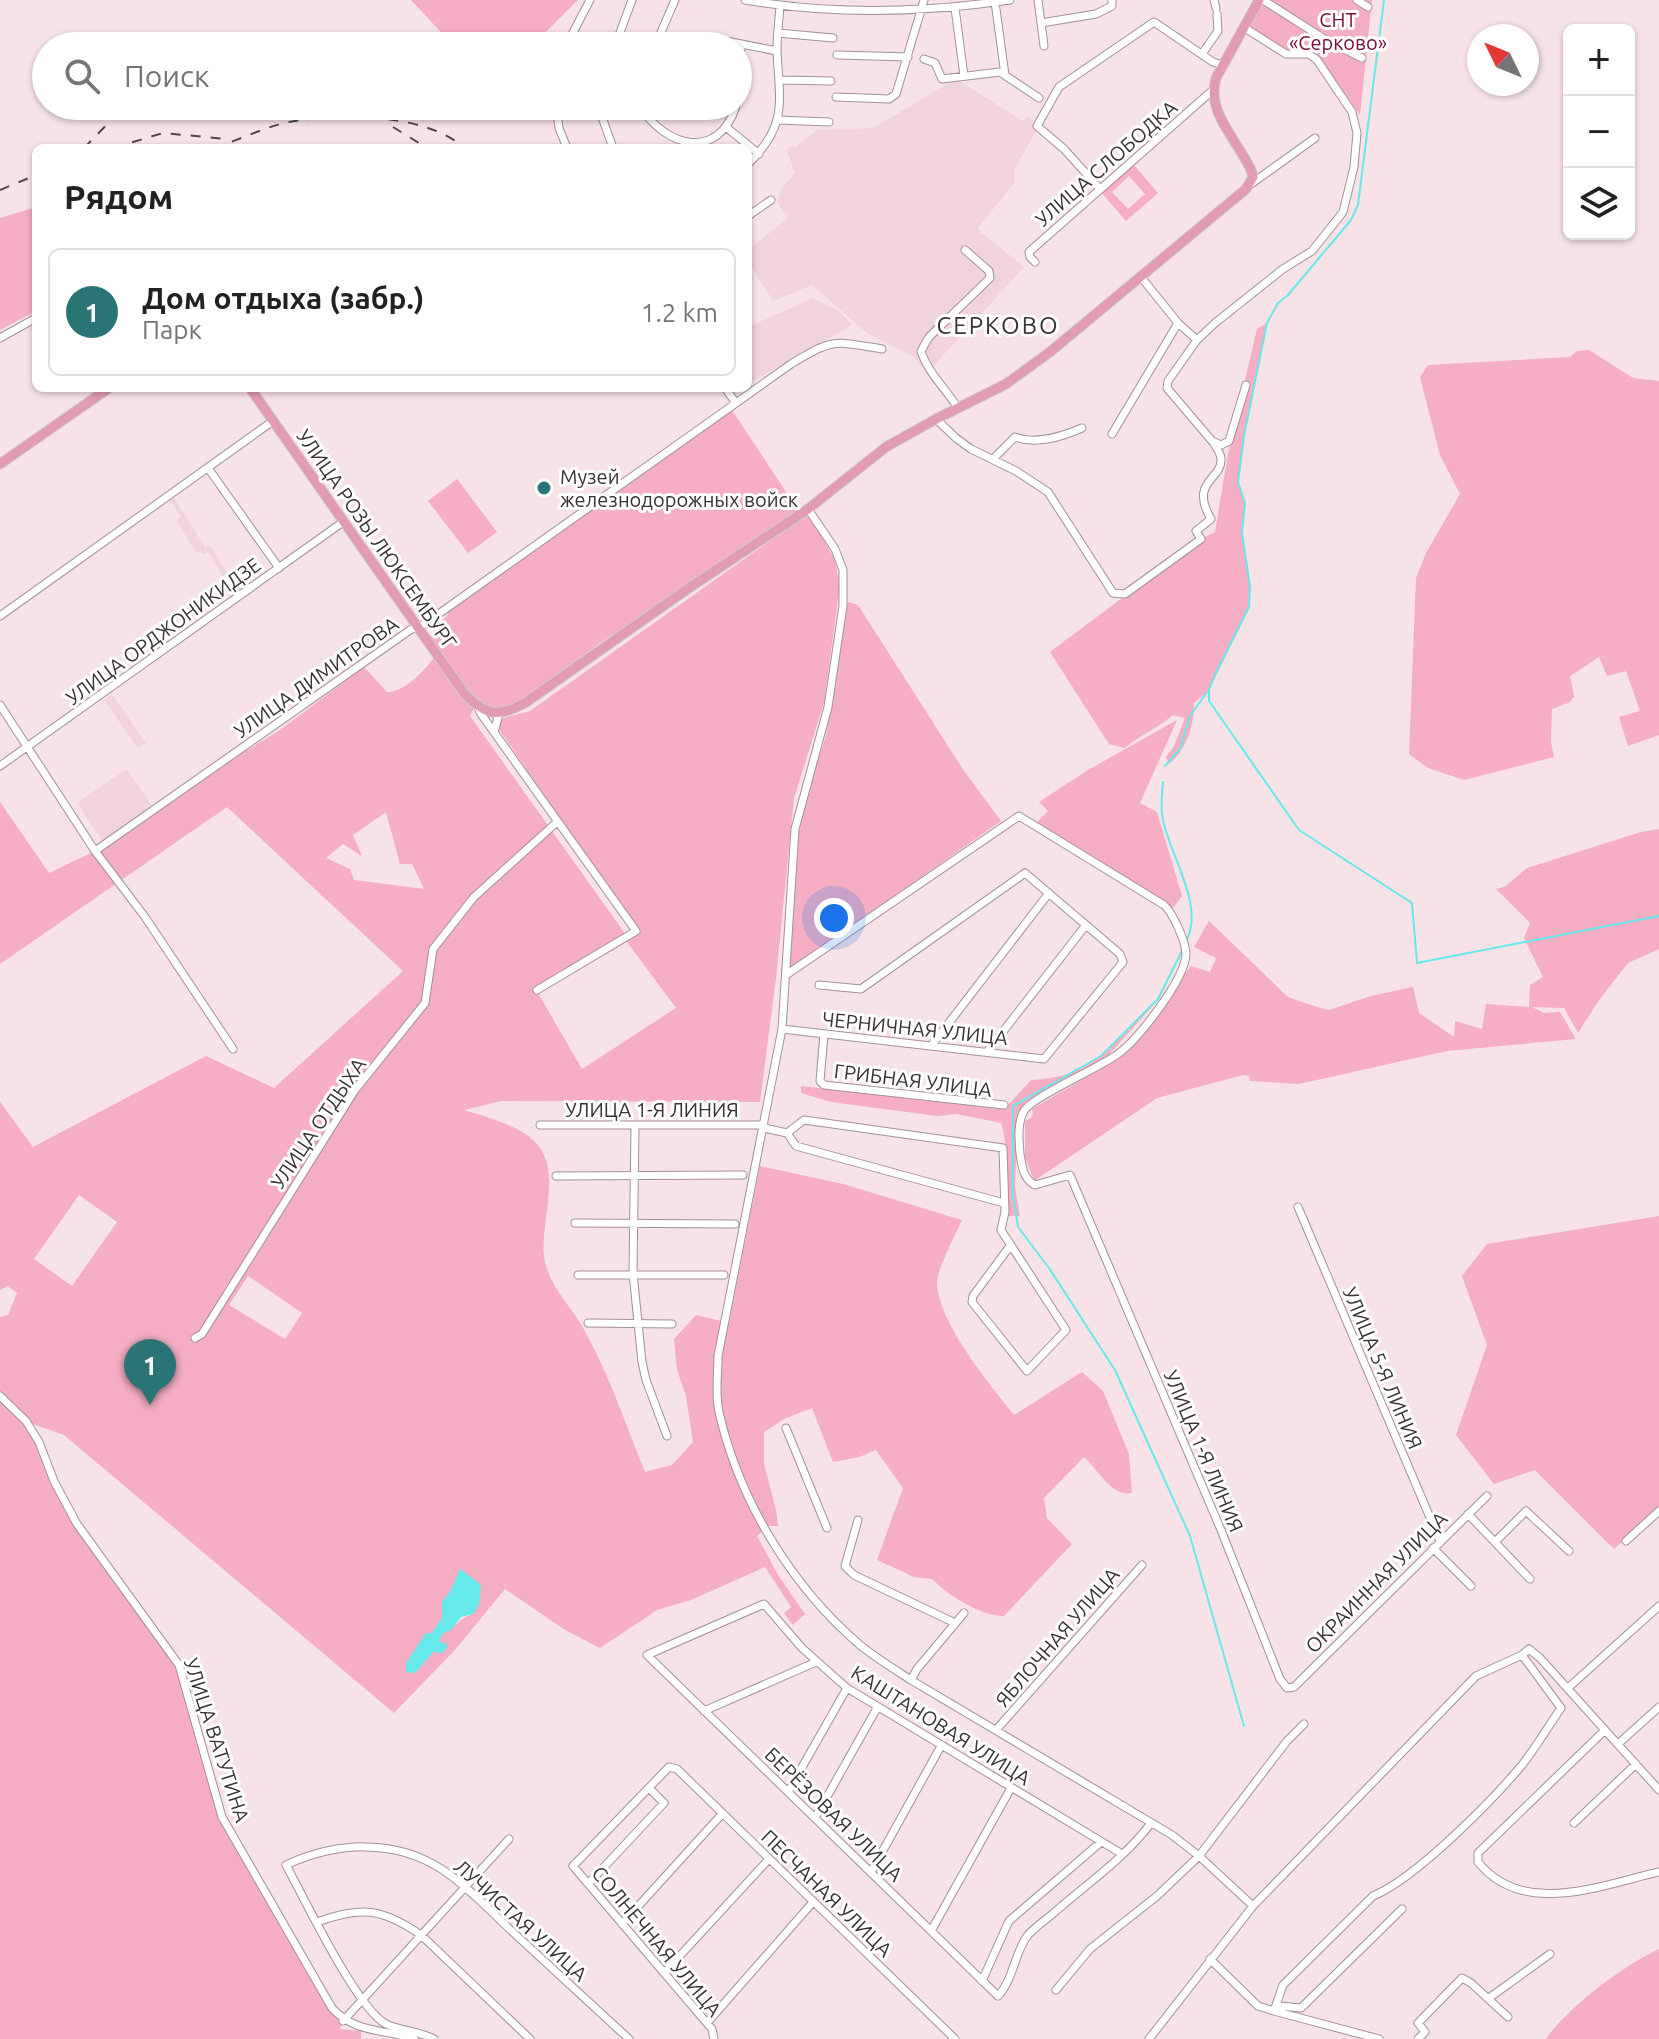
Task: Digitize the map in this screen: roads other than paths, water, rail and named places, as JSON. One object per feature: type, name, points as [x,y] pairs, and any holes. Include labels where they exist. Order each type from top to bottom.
[{"type":"main road","points":[[478,707],[499,714],[525,703],[808,509],[886,447],[1006,384],[1050,352],[1251,184],[1251,170],[1215,106],[1213,90],[1223,65],[1261,0]]},
{"type":"main road","points":[[0,464],[103,392]]},
{"type":"main road","name":"УЛИЦА РОЗЫ ЛЮКСЕМБУРГ","points":[[253,392],[464,693],[478,707]]},
{"type":"street","points":[[571,32],[590,0]]},
{"type":"street","points":[[622,32],[632,0]]},
{"type":"street","points":[[661,32],[675,0]]},
{"type":"street","points":[[745,0],[837,11],[923,4],[955,8],[1010,0]]},
{"type":"street","points":[[1038,0],[1044,46]]},
{"type":"street","points":[[1041,23],[1096,14],[1112,6],[1112,0]]},
{"type":"street","points":[[1261,0],[1362,58]]},
{"type":"street","points":[[1357,0],[1368,7]]},
{"type":"street","points":[[995,2],[1005,75]]},
{"type":"street","points":[[836,97],[893,97],[923,4]]},
{"type":"street","points":[[752,160],[759,154],[778,120],[780,6]]},
{"type":"street","points":[[1202,54],[1218,31],[1216,7]]},
{"type":"street","points":[[955,8],[964,76]]},
{"type":"street","points":[[1100,189],[1064,149],[1037,126],[1055,92],[1069,78],[1154,22],[1223,65]]},
{"type":"street","points":[[936,419],[956,438],[1041,485],[1113,593],[1125,594],[1201,539],[1196,531],[1211,519],[1203,505],[1206,483],[1220,465],[1222,456],[1167,388],[1168,381],[1197,340],[1283,269],[1294,265],[1312,251],[1343,212],[1354,167],[1357,133],[1352,112],[1317,60],[1309,54],[1286,54],[1245,28]]},
{"type":"street","points":[[778,33],[833,38]]},
{"type":"street","points":[[752,47],[777,51]]},
{"type":"street","points":[[837,55],[908,57]]},
{"type":"street","points":[[924,59],[936,64],[940,78],[1000,72],[1039,98]]},
{"type":"street","points":[[781,80],[831,81]]},
{"type":"street","name":"УЛИЦА СЛОБОДКА","points":[[1035,262],[1029,252],[1213,90]]},
{"type":"street","points":[[558,120],[565,144]]},
{"type":"street","points":[[603,120],[612,144]]},
{"type":"street","points":[[648,120],[669,136],[688,144],[706,141],[726,127],[729,120]]},
{"type":"street","points":[[778,120],[829,122]]},
{"type":"street","points":[[726,127],[747,144]]},
{"type":"street","points":[[1251,184],[1315,138]]},
{"type":"street","points":[[752,148],[759,154]]},
{"type":"street","points":[[752,213],[771,200]]},
{"type":"street","points":[[958,408],[927,366],[921,351],[929,337],[990,278],[989,271],[965,250]]},
{"type":"street","points":[[1141,277],[1178,323],[1197,340]]},
{"type":"street","points":[[0,338],[32,320]]},
{"type":"street","points":[[1112,434],[1178,323]]},
{"type":"street","name":"УЛИЦА ДИМИТРОВА","points":[[752,392],[791,364],[829,343],[882,349]]},
{"type":"street","points":[[1212,441],[1221,445],[1229,441],[1246,385]]},
{"type":"street","points":[[728,392],[736,403]]},
{"type":"street","name":"УЛИЦА ДИМИТРОВА","points":[[95,851],[752,392]]},
{"type":"street","points":[[0,616],[273,421]]},
{"type":"street","points":[[993,459],[1015,437],[1034,442],[1064,437],[1082,428]]},
{"type":"street","points":[[208,468],[279,568]]},
{"type":"street","points":[[808,509],[835,549],[843,570],[844,590],[828,707],[795,829],[782,1029],[718,1356],[718,1410],[742,1481],[762,1523],[791,1569],[862,1647],[911,1680],[1151,1823],[1199,1856],[1253,1906]]},
{"type":"street","name":"УЛИЦА ОРДЖОНИКИДЗЕ","points":[[0,766],[343,522]]},
{"type":"street","points":[[0,705],[95,851],[145,917],[233,1049]]},
{"type":"street","points":[[478,707],[636,931],[537,990]]},
{"type":"street","points":[[494,732],[499,714]]},
{"type":"street","name":"УЛИЦА 1-Я ЛИНИЯ","points":[[786,975],[1019,816],[1164,905],[1173,915],[1186,956],[1174,984],[1120,1052],[1028,1106],[1019,1127],[1022,1168],[1028,1181],[1035,1185],[1070,1175],[1280,1679],[1287,1688]]},
{"type":"street","name":"УЛИЦА ОТДЫХА","points":[[195,1338],[202,1334],[355,1090],[425,1003],[433,949],[474,897],[557,822]]},
{"type":"street","points":[[819,985],[861,989],[1025,873],[1086,925],[987,1052]]},
{"type":"street","points":[[931,1046],[1049,893]]},
{"type":"street","name":"ЧЕРНИЧНАЯ УЛИЦА","points":[[782,1029],[1044,1059],[1123,962],[1120,954],[1086,925]]},
{"type":"street","name":"ГРИБНАЯ УЛИЦА","points":[[824,1034],[820,1077],[824,1085],[1004,1105]]},
{"type":"street","points":[[1004,1203],[796,1146],[787,1133],[804,1120],[1003,1148],[1005,1212],[1001,1230],[1066,1330],[1027,1371],[972,1302],[1010,1246]]},
{"type":"street","name":"УЛИЦА 1-Я ЛИНИЯ","points":[[540,1125],[764,1127],[787,1133]]},
{"type":"street","points":[[635,1126],[633,1273],[646,1380],[667,1436]]},
{"type":"street","points":[[556,1176],[743,1175]]},
{"type":"street","name":"УЛИЦА 5-Я ЛИНИЯ","points":[[1298,1207],[1440,1541]]},
{"type":"street","points":[[575,1223],[735,1224]]},
{"type":"street","points":[[578,1275],[724,1275]]},
{"type":"street","points":[[588,1323],[672,1324]]},
{"type":"street","name":"УЛИЦА ВАТУТИНА","points":[[0,1396],[26,1421],[77,1524],[179,1665],[222,1817],[332,2008],[343,2021]]},
{"type":"street","points":[[786,1428],[827,1528]]},
{"type":"street","name":"ОКРАИННАЯ УЛИЦА","points":[[1287,1688],[1294,1687],[1487,1496]]},
{"type":"street","points":[[1495,1542],[1526,1511],[1569,1551]]},
{"type":"street","points":[[1626,1541],[1659,1511]]},
{"type":"street","points":[[1468,1514],[1530,1579]]},
{"type":"street","points":[[858,1520],[845,1566],[854,1575],[955,1623]]},
{"type":"street","points":[[1433,1548],[1471,1586]]},
{"type":"street","name":"ЯБЛОЧНАЯ УЛИЦА","points":[[996,1730],[1142,1565]]},
{"type":"street","name":"КАШТАНОВАЯ УЛИЦА","points":[[647,1655],[759,1605],[766,1606],[816,1662],[847,1688],[1122,1854]]},
{"type":"street","points":[[1568,1688],[1659,1606]]},
{"type":"street","points":[[911,1680],[964,1613]]},
{"type":"street","points":[[1149,2039],[1253,1906],[1476,1676],[1529,1649],[1659,1790]]},
{"type":"street","name":"БЕРЁЗОВАЯ УЛИЦА","points":[[647,1655],[998,1996],[1027,1937],[1122,1854]]},
{"type":"street","points":[[1274,2011],[1283,1985],[1373,1896],[1391,1888],[1472,1817],[1529,1754],[1561,1708],[1522,1655]]},
{"type":"street","points":[[704,1711],[816,1662]]},
{"type":"street","points":[[788,1792],[847,1688]]},
{"type":"street","points":[[1618,1744],[1659,1707]]},
{"type":"street","points":[[815,1818],[877,1708]]},
{"type":"street","points":[[1056,1990],[1090,1949],[1157,1896],[1199,1856],[1287,1741],[1304,1724]]},
{"type":"street","points":[[1605,1730],[1478,1853],[1478,1862],[1490,1875],[1518,1890],[1546,1895],[1571,1893],[1659,1872]]},
{"type":"street","points":[[871,1872],[941,1746]]},
{"type":"street","points":[[1574,1823],[1636,1764]]},
{"type":"street","name":"СОЛНЕЧНАЯ УЛИЦА","points":[[677,1769],[669,1767],[573,1866],[712,2029],[714,2039]]},
{"type":"street","name":"ПЕСЧАНАЯ УЛИЦА","points":[[677,1769],[955,2039]]},
{"type":"street","points":[[588,1884],[664,1803],[649,1788]]},
{"type":"street","points":[[931,1931],[1011,1788]]},
{"type":"street","points":[[622,1924],[722,1814]]},
{"type":"street","points":[[1122,1854],[1139,1840],[1151,1823]]},
{"type":"street","points":[[414,2039],[343,2021],[509,1839]]},
{"type":"street","points":[[982,1981],[1009,1921],[1101,1842]]},
{"type":"street","name":"ЛУЧИСТАЯ УЛИЦА","points":[[317,1922],[286,1865],[311,1853],[337,1847],[377,1847],[418,1857],[445,1871],[464,1887],[629,2039]]},
{"type":"street","points":[[664,1973],[769,1859]]},
{"type":"street","points":[[707,2023],[813,1902]]},
{"type":"street","points":[[1274,2011],[1280,2006],[1301,2008],[1402,1909]]},
{"type":"street","points":[[434,2039],[386,2025],[362,2001],[317,1922],[346,1912],[376,1912],[401,1921],[421,1935],[530,2039]]},
{"type":"street","points":[[1489,1998],[1550,1954]]},
{"type":"street","points":[[1210,1959],[1258,2006],[1379,2039]]},
{"type":"street","points":[[1418,2039],[1425,2032],[1418,2023],[1462,1978],[1508,2017]]},
{"type":"water","points":[[460,1569],[481,1585],[479,1605],[473,1614],[461,1617],[451,1630],[443,1633],[439,1641],[448,1645],[443,1653],[433,1652],[415,1673],[406,1672],[406,1663],[426,1633],[432,1633],[442,1618],[442,1602]]},
{"type":"waterway","points":[[1384,0],[1358,205],[1351,220],[1278,303],[1267,323],[1238,482],[1245,503],[1242,532],[1250,587],[1249,607],[1215,675],[1209,690],[1209,701],[1299,830],[1412,903],[1417,963],[1659,916]]},
{"type":"waterway","points":[[1165,766],[1180,749],[1190,716],[1207,692]]},
{"type":"waterway","points":[[1163,782],[1163,820],[1189,896],[1191,926],[1187,939]]},
{"type":"waterway","points":[[1182,951],[1158,999],[1101,1056],[1013,1106],[1013,1194],[1018,1227],[1049,1268],[1115,1370],[1190,1536],[1244,1726]]},
{"type":"railway","points":[[88,144],[111,120]]},
{"type":"railway","points":[[224,144],[266,128],[304,120]]},
{"type":"railway","points":[[390,120],[427,128],[458,144]]},
{"type":"railway","points":[[393,127],[421,144]]},
{"type":"railway","points":[[126,144],[163,133],[227,139]]},
{"type":"railway","points":[[0,190],[32,177]]},
{"type":"place","name":"Музей железнодорожных войск","points":[[544,488]]},
{"type":"place","name":"Дом отдыха (забр.)","points":[[150,1405]]},
{"type":"district","name":"СЕРКОВО","points":[[998,325]]},
{"type":"park label","name":"СНТ «Серково»","points":[[1338,30]]}]
